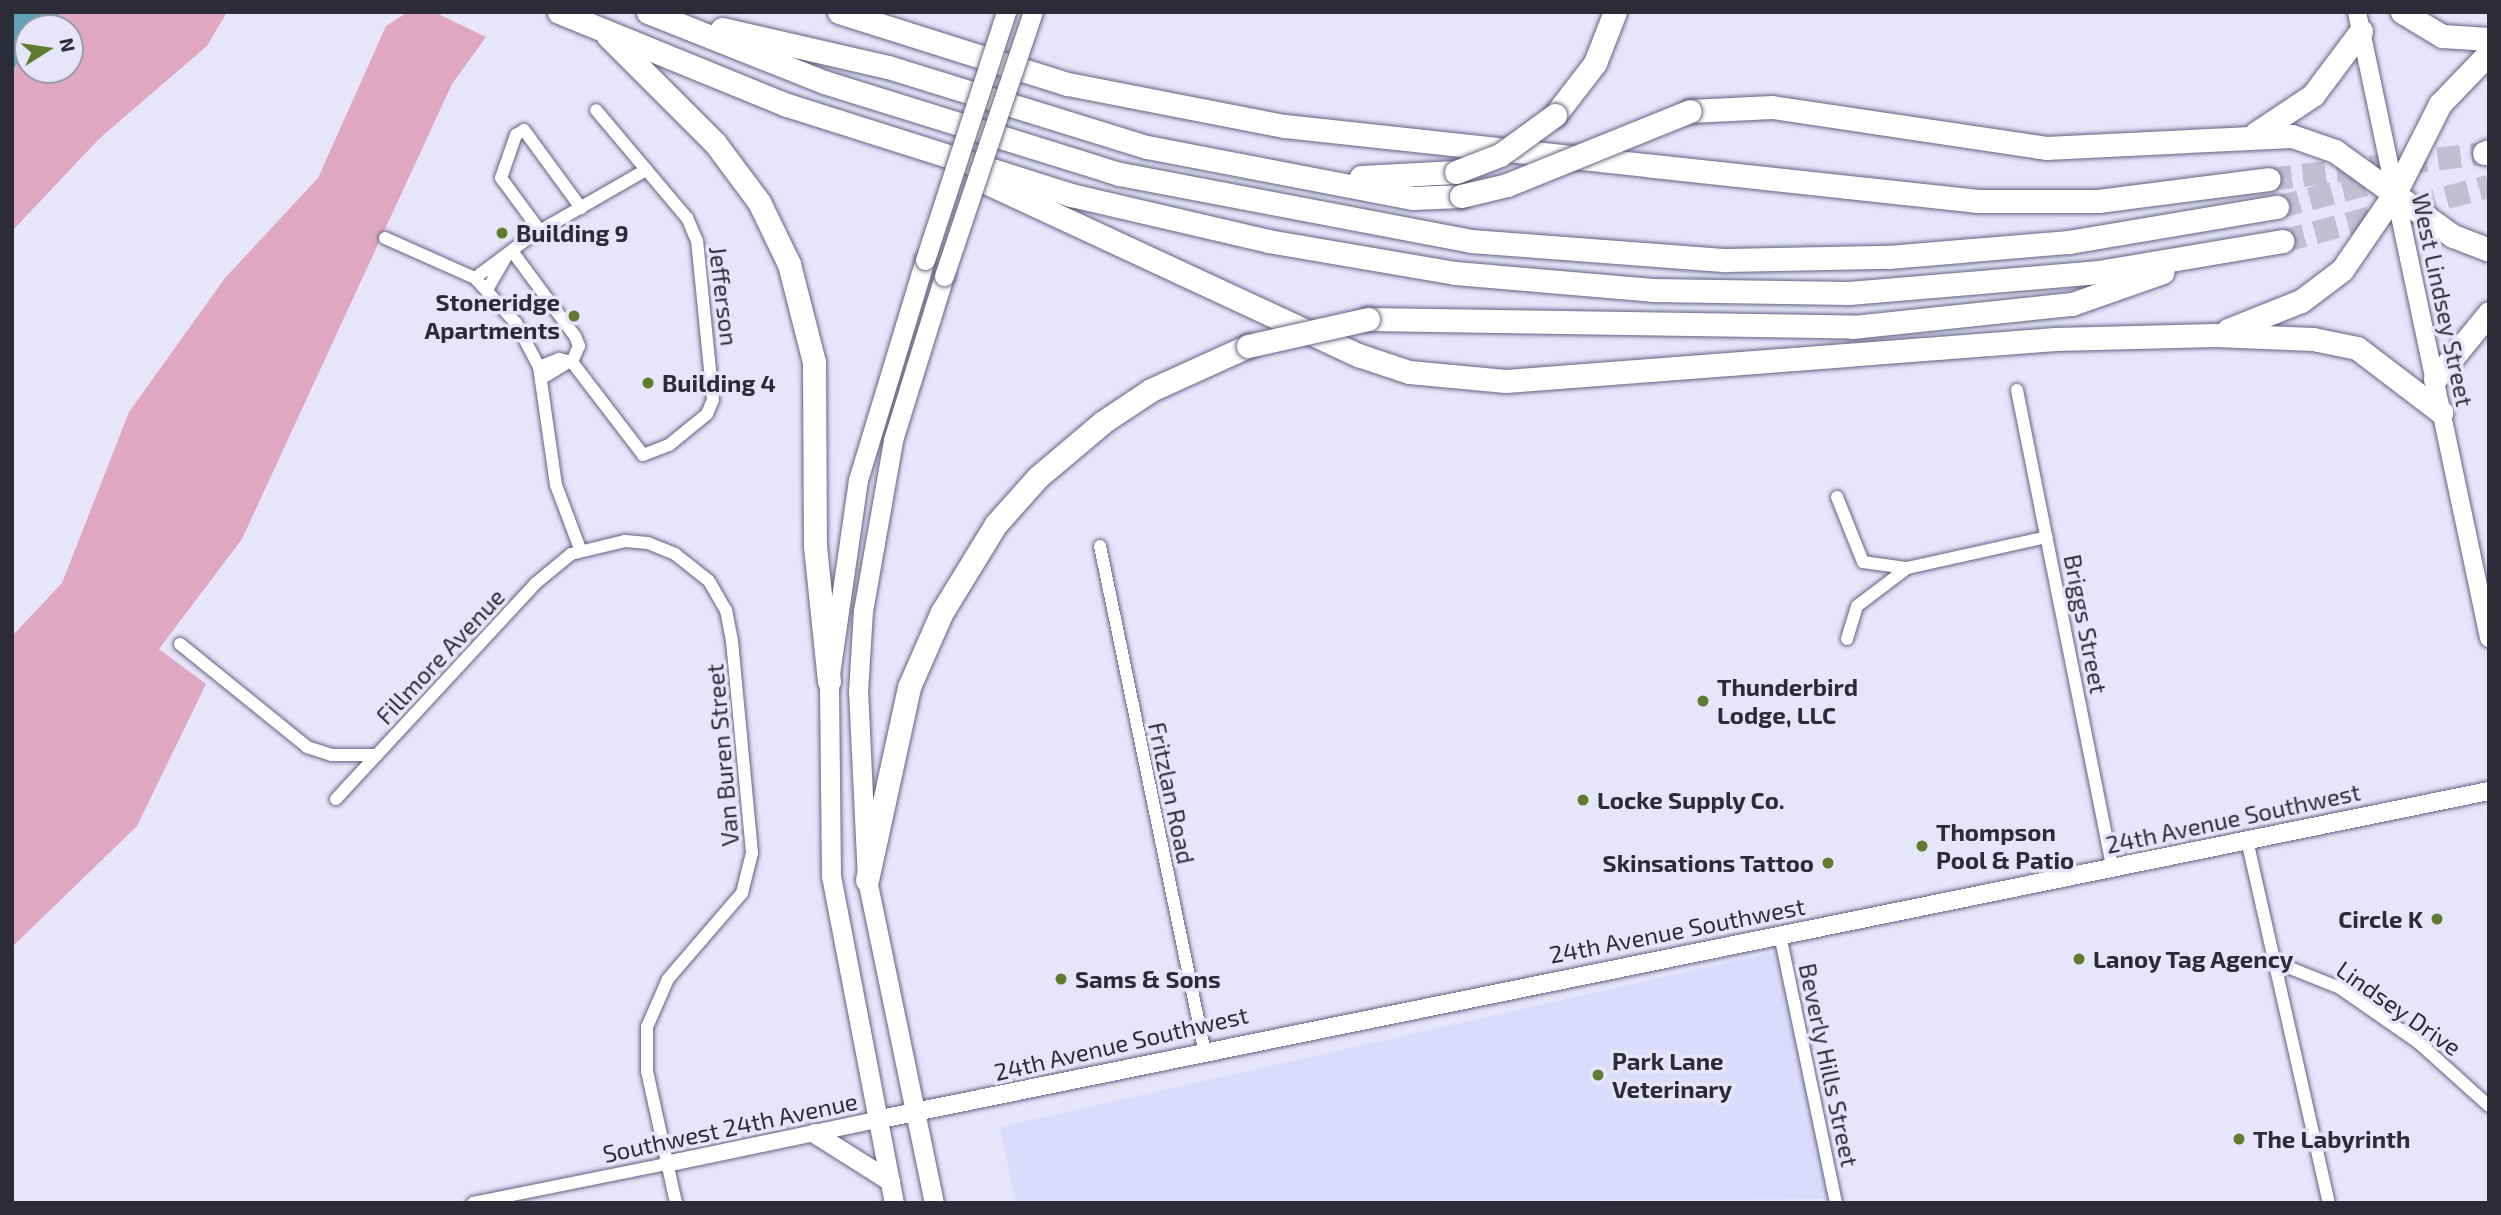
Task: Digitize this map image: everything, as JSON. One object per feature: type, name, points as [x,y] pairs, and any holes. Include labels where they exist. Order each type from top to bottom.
[{"type":"highway","points":[[559,12],[910,147],[1358,355],[1456,379],[1506,381],[2054,339],[2214,335],[2313,339],[2357,348],[2441,412]]},
{"type":"highway","points":[[839,12],[1069,85],[1298,127],[1978,201],[2098,201],[2269,179]]},
{"type":"highway","points":[[829,681],[858,480],[925,260],[1006,12]]},
{"type":"highway","points":[[934,1203],[867,880],[858,749],[863,611],[893,440],[944,276],[1033,12]]},
{"type":"highway","points":[[1219,162],[1368,178],[1456,172],[1500,155],[1555,115],[1594,63],[1615,12]]},
{"type":"highway","points":[[2402,12],[2442,36],[2489,39]]},
{"type":"highway","points":[[649,13],[888,67],[1079,128],[1219,162],[1412,198],[1461,196],[1507,185],[1689,111],[1772,107],[2046,148],[2137,148],[2253,135],[2292,136],[2324,146],[2453,236],[2489,250]]},
{"type":"highway","points":[[649,13],[836,86],[1106,170],[1350,223],[1471,241],[1726,260],[1889,257],[2070,243],[2277,207]]},
{"type":"highway","points":[[2253,135],[2313,95],[2359,22]]},
{"type":"highway","points":[[601,29],[723,153],[759,202],[789,264],[814,362],[815,546],[829,681],[831,876],[894,1203]]},
{"type":"highway","points":[[2214,335],[2274,314],[2324,286],[2358,251],[2395,193],[2440,103],[2489,53]]},
{"type":"highway","points":[[910,147],[1071,195],[1268,241],[1542,282],[1849,293],[2017,282],[2214,254],[2282,241]]},
{"type":"highway","points":[[867,880],[909,687],[942,612],[996,524],[1046,469],[1103,422],[1151,390],[1248,346],[1368,319],[1787,328],[1936,322],[2072,304],[2214,254]]},
{"type":"highway","points":[[2435,379],[2489,313]]},
{"type":"highway","points":[[814,1133],[890,1181]]},
{"type":"main road","name":"West Lindsey Street","points":[[2359,22],[2489,638]]},
{"type":"main road","name":"24th Avenue Southwest","points":[[876,1120],[1204,1048],[1780,935],[2489,791]]},
{"type":"street","name":"Jefferson","points":[[568,363],[643,455],[669,445],[707,414],[713,400],[697,241],[646,170],[596,110]]},
{"type":"street","points":[[540,231],[500,178],[524,130],[581,208]]},
{"type":"street","points":[[475,278],[540,231],[646,170]]},
{"type":"street","points":[[384,239],[475,278],[488,288],[516,323],[540,372],[556,485],[580,549]]},
{"type":"street","points":[[509,254],[575,337],[579,346],[568,363],[540,372]]},
{"type":"street","points":[[488,288],[509,254]]},
{"type":"street","name":"Briggs Street","points":[[2017,390],[2112,867]]},
{"type":"street","points":[[1837,497],[1863,562],[1907,568],[2048,537]]},
{"type":"street","name":"Van Buren Street","points":[[580,549],[625,541],[675,554],[716,590],[732,641],[751,866],[723,921],[668,979],[652,1010],[646,1056],[676,1203]]},
{"type":"street","name":"Fritzlan Road","points":[[1100,546],[1204,1048]]},
{"type":"street","name":"Fillmore Avenue","points":[[336,799],[551,568],[580,549]]},
{"type":"street","points":[[1846,639],[1857,606],[1907,568]]},
{"type":"street","points":[[180,644],[307,747],[332,755],[377,755]]},
{"type":"street","points":[[2247,840],[2329,1203]]},
{"type":"street","name":"Beverly Hills Street","points":[[1780,935],[1836,1203]]},
{"type":"street","name":"Lindsey Drive","points":[[2274,962],[2340,988],[2419,1043],[2489,1106]]},
{"type":"street","name":"Southwest 24th Avenue","points":[[472,1203],[876,1120]]},
{"type":"shaded area","points":[[12,12],[61,12],[14,14],[12,70]]},
{"type":"shaded area","points":[[227,12],[207,46],[100,138],[12,231],[12,70],[14,68],[14,84],[84,84],[84,14],[59,14]]},
{"type":"shaded area","points":[[408,12],[434,12],[486,37],[452,84],[242,539],[159,649],[206,684],[137,826],[12,947],[12,636],[62,583],[129,412],[225,278],[318,178],[386,26]]},
{"type":"shaded area","points":[[1779,951],[1832,1199],[1016,1203],[1000,1127]]},
{"type":"tunnel","points":[[2269,179],[2484,153]]},
{"type":"tunnel","points":[[2277,207],[2392,177]]},
{"type":"tunnel","points":[[2282,241],[2489,186]]},
{"type":"place","name":"Building 9","points":[[502,233]]},
{"type":"place","name":"Stoneridge Apartments","points":[[574,316]]},
{"type":"place","name":"Building 4","points":[[648,383]]},
{"type":"place","name":"Thunderbird Lodge, LLC","points":[[1703,701]]},
{"type":"place","name":"Locke Supply Co.","points":[[1583,800]]},
{"type":"place","name":"Thompson Pool & Patio","points":[[1922,846]]},
{"type":"place","name":"Skinsations Tattoo","points":[[1828,863]]},
{"type":"place","name":"Circle K","points":[[2437,919]]},
{"type":"place","name":"Lanoy Tag Agency","points":[[2079,959]]},
{"type":"place","name":"Sams & Sons","points":[[1061,979]]},
{"type":"place","name":"Park Lane Veterinary","points":[[1598,1075]]},
{"type":"place","name":"The Labyrinth","points":[[2239,1139]]}]
